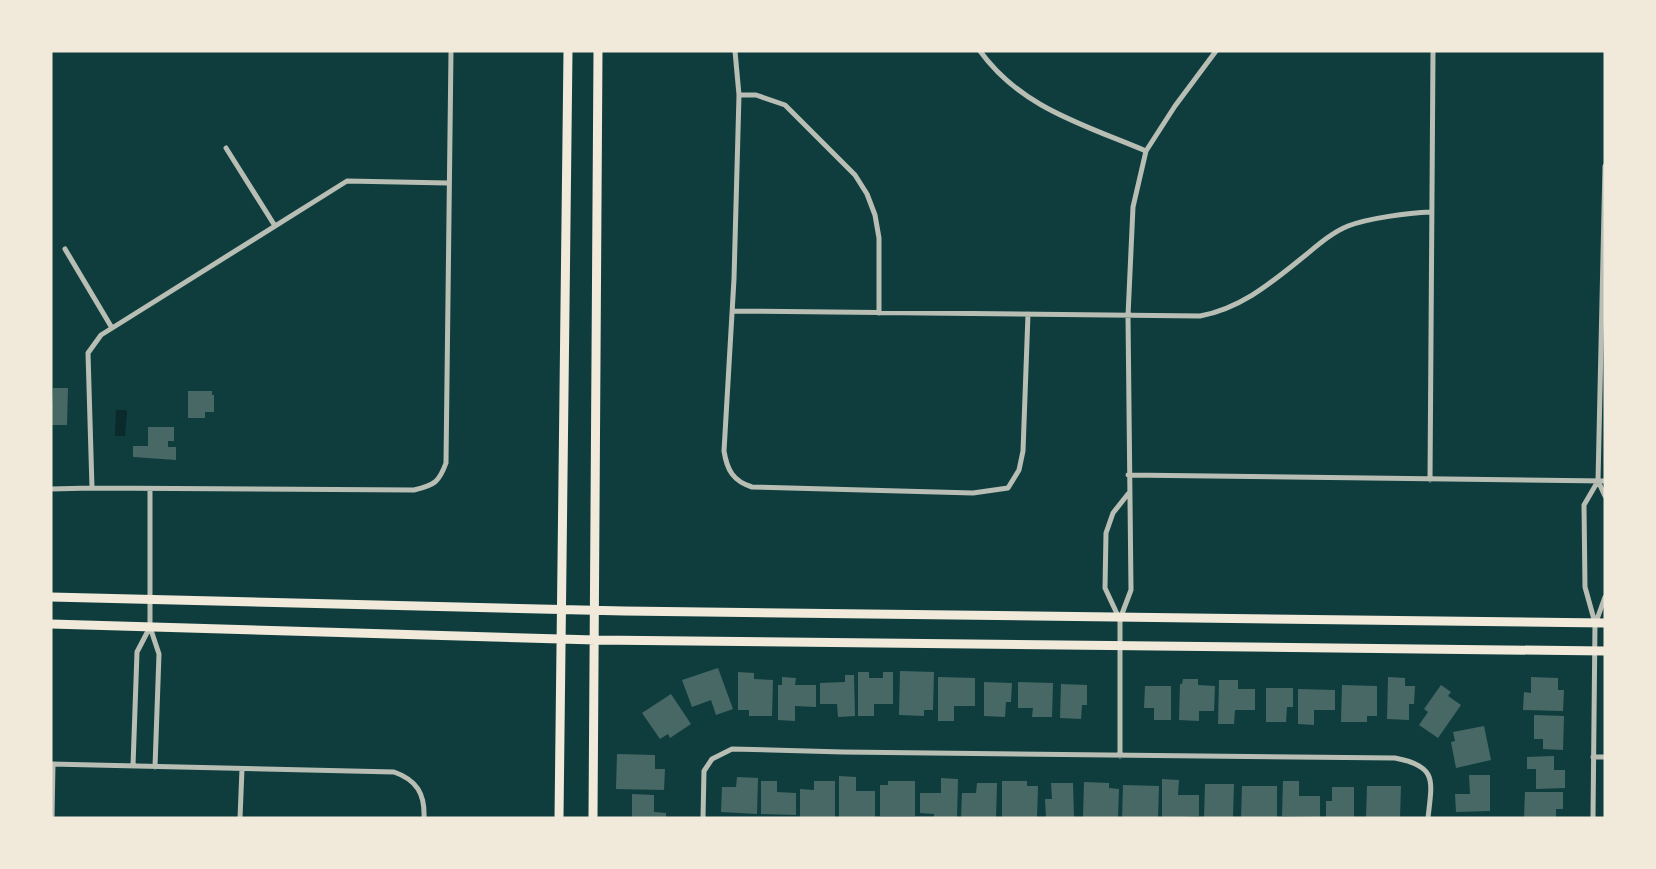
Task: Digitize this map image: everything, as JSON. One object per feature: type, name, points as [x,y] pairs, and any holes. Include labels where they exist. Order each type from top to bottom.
[{"type":"main road","points":[[559,818],[568,51]]},
{"type":"main road","points":[[593,818],[596,611],[598,51]]},
{"type":"main road","points":[[51,597],[300,605],[596,611],[1120,619],[1600,623]]},
{"type":"main road","points":[[51,624],[595,640],[1600,651]]},
{"type":"street","points":[[51,489],[414,490],[428,487],[440,480],[446,463],[451,51]]},
{"type":"street","points":[[735,51],[739,95],[733,311],[724,451],[729,471],[743,484],[752,487],[973,493],[992,492],[1008,488],[1013,483],[1019,470],[1023,451],[1028,314]]},
{"type":"street","points":[[980,51],[1003,78],[1029,99],[1051,112],[1146,151]]},
{"type":"street","points":[[1120,756],[1120,619],[1131,590],[1128,475],[1128,316],[1132,207],[1146,151],[1175,106],[1216,51]]},
{"type":"street","points":[[1430,480],[1433,51]]},
{"type":"street","points":[[739,95],[763,97],[785,105],[855,175],[867,194],[875,215],[879,238],[879,312]]},
{"type":"street","points":[[226,148],[275,226]]},
{"type":"street","points":[[1605,166],[1603,187],[1604,310],[1598,481],[1605,496]]},
{"type":"street","points":[[92,488],[88,353],[101,335],[347,181],[448,183]]},
{"type":"street","points":[[733,311],[1200,316],[1238,306],[1254,296],[1326,239],[1348,226],[1411,213],[1431,212]]},
{"type":"street","points":[[65,249],[112,328]]},
{"type":"street","points":[[1128,475],[1605,481]]},
{"type":"street","points":[[1598,481],[1584,504],[1585,587],[1600,623]]},
{"type":"street","points":[[150,489],[150,627],[159,654],[154,766]]},
{"type":"street","points":[[1120,619],[1105,588],[1106,533],[1112,513],[1129,493]]},
{"type":"street","points":[[1593,818],[1593,757],[1600,623],[1605,597]]},
{"type":"street","points":[[133,766],[137,652],[150,627]]},
{"type":"street","points":[[703,818],[704,770],[712,759],[732,749],[1120,756],[1345,756],[1395,758],[1408,760],[1425,768],[1431,778],[1428,818]]},
{"type":"street","points":[[1593,757],[1605,757]]},
{"type":"street","points":[[52,818],[52,764],[394,772],[406,776],[417,784],[422,798],[424,818]]},
{"type":"street","points":[[240,818],[242,769]]},
{"type":"water","points":[[116,410],[126,410],[125,436],[115,436]]},
{"type":"building","points":[[53,388],[68,388],[67,425],[51,425]]},
{"type":"building","points":[[188,391],[212,391],[212,395],[214,395],[214,412],[205,412],[205,418],[188,418]]},
{"type":"building","points":[[148,427],[174,427],[174,441],[168,441],[168,447],[176,447],[176,460],[133,457],[133,446],[148,446]]},
{"type":"building","points":[[718,668],[733,709],[716,715],[711,700],[692,707],[682,680]]},
{"type":"building","points":[[900,671],[934,672],[933,710],[924,710],[924,716],[899,715]]},
{"type":"building","points":[[738,672],[754,673],[754,679],[773,680],[772,716],[749,716],[749,710],[738,710]]},
{"type":"building","points":[[858,672],[869,672],[869,678],[883,678],[883,672],[893,672],[893,704],[874,704],[874,716],[858,716]]},
{"type":"building","points":[[845,675],[854,675],[855,716],[838,717],[837,704],[820,704],[820,683],[845,682]]},
{"type":"building","points":[[782,677],[796,678],[795,685],[816,685],[816,707],[795,706],[795,721],[778,720],[778,685],[782,685]]},
{"type":"building","points":[[938,677],[975,678],[975,706],[954,706],[954,721],[938,721]]},
{"type":"building","points":[[1388,677],[1405,678],[1405,686],[1415,686],[1414,704],[1409,704],[1409,720],[1387,719]]},
{"type":"building","points":[[1531,677],[1558,678],[1558,690],[1564,690],[1563,711],[1523,710],[1524,692],[1531,693]]},
{"type":"building","points":[[1183,679],[1198,679],[1198,685],[1215,686],[1214,711],[1199,711],[1199,721],[1179,720],[1180,684],[1182,684]]},
{"type":"building","points":[[1219,680],[1238,680],[1238,689],[1255,689],[1255,710],[1235,710],[1234,724],[1218,724]]},
{"type":"building","points":[[984,682],[1012,683],[1011,702],[1006,702],[1005,717],[984,716]]},
{"type":"building","points":[[1018,682],[1053,683],[1052,717],[1032,717],[1033,708],[1018,708]]},
{"type":"building","points":[[1061,684],[1087,685],[1087,705],[1082,705],[1081,719],[1060,718]]},
{"type":"building","points":[[1342,685],[1377,686],[1377,716],[1367,716],[1367,722],[1341,722]]},
{"type":"building","points":[[1441,685],[1451,692],[1448,696],[1461,705],[1438,738],[1419,725],[1428,712],[1424,709]]},
{"type":"building","points":[[1145,686],[1171,686],[1171,720],[1154,720],[1154,708],[1144,708]]},
{"type":"building","points":[[1266,688],[1293,688],[1293,707],[1287,707],[1286,722],[1266,722]]},
{"type":"building","points":[[1298,689],[1335,690],[1335,710],[1314,710],[1314,725],[1298,724]]},
{"type":"building","points":[[671,694],[691,724],[670,738],[668,734],[660,739],[642,713]]},
{"type":"building","points":[[1534,715],[1564,716],[1563,750],[1543,749],[1543,739],[1534,739]]},
{"type":"building","points":[[1484,726],[1491,760],[1456,768],[1451,742],[1455,741],[1453,732]]},
{"type":"building","points":[[617,754],[655,755],[655,769],[665,769],[664,790],[616,789]]},
{"type":"building","points":[[1554,756],[1554,770],[1565,770],[1565,788],[1536,789],[1536,769],[1527,769],[1527,757]]},
{"type":"building","points":[[1469,775],[1490,775],[1490,811],[1456,812],[1455,794],[1470,794]]},
{"type":"building","points":[[839,776],[856,777],[856,791],[875,791],[875,818],[839,818]]},
{"type":"building","points":[[737,777],[758,778],[757,814],[721,812],[722,787],[736,787]]},
{"type":"building","points":[[941,778],[958,779],[957,818],[934,818],[934,814],[920,813],[920,793],[941,793]]},
{"type":"building","points":[[1162,779],[1179,780],[1178,795],[1199,795],[1199,816],[1162,818]]},
{"type":"building","points":[[761,781],[777,781],[777,792],[796,793],[796,815],[761,814]]},
{"type":"building","points":[[814,781],[835,781],[835,818],[800,818],[800,789],[814,790]]},
{"type":"building","points":[[888,781],[915,781],[915,816],[880,816],[880,785],[888,785]]},
{"type":"building","points":[[1002,781],[1027,781],[1027,786],[1038,786],[1037,818],[1002,818]]},
{"type":"building","points":[[1283,781],[1299,781],[1299,796],[1320,796],[1320,817],[1282,816]]},
{"type":"building","points":[[1084,782],[1109,783],[1109,788],[1119,789],[1118,818],[1083,818]]},
{"type":"building","points":[[977,783],[997,783],[996,818],[961,818],[962,793],[976,793]]},
{"type":"building","points":[[1051,783],[1073,783],[1074,817],[1046,818],[1045,799],[1052,799]]},
{"type":"building","points":[[1205,784],[1234,784],[1233,818],[1204,818]]},
{"type":"building","points":[[1123,785],[1159,786],[1158,818],[1122,818]]},
{"type":"building","points":[[1242,786],[1277,786],[1277,818],[1241,818]]},
{"type":"building","points":[[1367,786],[1401,786],[1400,818],[1366,818]]},
{"type":"building","points":[[1332,787],[1354,787],[1354,818],[1326,818],[1326,801],[1332,801]]},
{"type":"building","points":[[1525,792],[1563,792],[1563,809],[1556,809],[1556,818],[1524,818]]},
{"type":"building","points":[[632,794],[654,795],[654,812],[666,813],[666,818],[632,818]]}]
